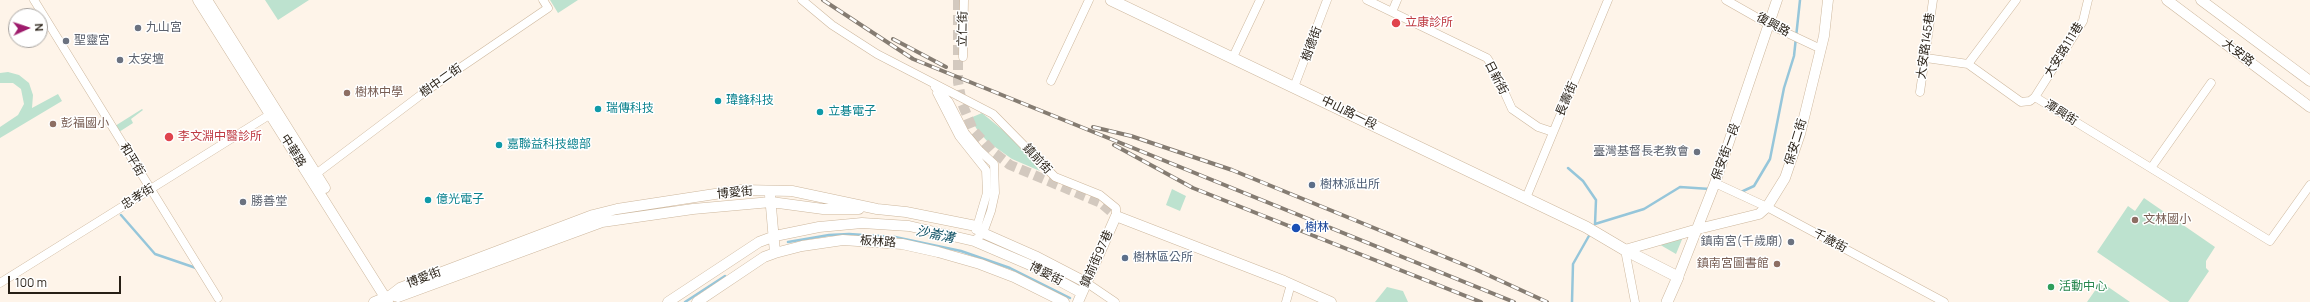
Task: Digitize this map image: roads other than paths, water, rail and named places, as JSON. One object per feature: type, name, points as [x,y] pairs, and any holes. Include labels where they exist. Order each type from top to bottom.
[{"type":"main road","name":"中山路一段","points":[[1111,0],[1526,198],[1678,277]]},
{"type":"main road","name":"保安街一段","points":[[1668,302],[1678,277]]},
{"type":"street","name":"和平街","points":[[34,0],[218,298]]},
{"type":"street","name":"中華路","points":[[198,0],[238,49]]},
{"type":"street","name":"中華路","points":[[207,0],[238,49],[273,113],[390,299]]},
{"type":"street","name":"樹中二街","points":[[313,176],[426,91],[548,8],[543,0]]},
{"type":"street","name":"鎮前街","points":[[802,0],[832,25],[878,54],[993,114],[1055,177],[1100,195],[1116,208],[1116,216]]},
{"type":"street","name":"立仁街","points":[[963,57],[964,0]]},
{"type":"street","points":[[1051,81],[1089,0]]},
{"type":"street","points":[[1233,57],[1260,0]]},
{"type":"street","name":"樹德街","points":[[1294,87],[1327,0]]},
{"type":"street","name":"日新街","points":[[1367,0],[1487,58],[1493,67],[1512,109],[1538,127],[1553,132]]},
{"type":"street","points":[[1392,12],[1397,0]]},
{"type":"street","name":"長壽街","points":[[1526,198],[1608,0]]},
{"type":"street","name":"復興路","points":[[1726,0],[1770,25],[1821,49]]},
{"type":"street","name":"保安街一段","points":[[1678,277],[1714,188],[1770,25],[1777,0]]},
{"type":"street","name":"保安二街","points":[[1625,250],[1698,229],[1759,214],[1767,207],[1785,178],[1798,142],[1821,49],[1828,0]]},
{"type":"street","name":"大安路145巷","points":[[1920,92],[1926,58],[1932,0]]},
{"type":"street","points":[[1968,64],[2016,0]]},
{"type":"street","name":"大安路111巷","points":[[2035,97],[2083,21],[2088,0]]},
{"type":"street","name":"大安路","points":[[2167,0],[2310,107]]},
{"type":"street","name":"大安路","points":[[2201,0],[2310,82]]},
{"type":"street","name":"潭興街","points":[[1926,58],[1968,64],[2021,102],[2030,101],[2035,97],[2270,241],[2310,185]]},
{"type":"street","points":[[932,83],[949,102],[965,133],[994,164],[995,193],[974,241]]},
{"type":"street","points":[[932,83],[959,136],[986,170],[987,193],[979,229]]},
{"type":"street","points":[[2151,168],[2211,83]]},
{"type":"street","name":"忠孝街","points":[[0,283],[273,113]]},
{"type":"street","name":"千歲街","points":[[1714,188],[1729,189],[1767,207],[1944,302]]},
{"type":"street","name":"博愛街","points":[[390,299],[400,288],[593,215],[741,190],[792,191],[817,195],[877,209]]},
{"type":"street","points":[[770,190],[775,236],[775,253]]},
{"type":"street","name":"博愛街","points":[[390,299],[602,222],[693,209],[771,202],[823,210],[877,209],[906,212],[979,229],[1087,283],[1115,302]]},
{"type":"street","points":[[1116,216],[1291,284],[1332,302]]},
{"type":"street","name":"鎮前街97巷","points":[[1080,298],[1116,216]]},
{"type":"street","name":"博愛街","points":[[775,236],[820,227],[862,224],[909,226],[974,241],[1030,264],[1080,298]]},
{"type":"street","points":[[668,302],[759,242],[775,236]]},
{"type":"street","name":"板林路","points":[[697,302],[764,257],[802,246],[843,240],[902,244],[980,264],[1014,277],[1064,302]]},
{"type":"street","points":[[1625,250],[1635,302]]},
{"type":"street","points":[[1286,302],[1291,284]]},
{"type":"street","points":[[374,302],[390,299]]},
{"type":"waterway","points":[[1741,192],[1754,186],[1770,159],[1784,88],[1794,56],[1800,0]]},
{"type":"waterway","points":[[1568,168],[1583,181],[1596,200],[1595,224]]},
{"type":"waterway","points":[[1595,224],[1644,209],[1680,187],[1710,189]]},
{"type":"waterway","points":[[121,215],[155,254],[196,268]]},
{"type":"waterway","name":"沙崙溝","points":[[788,242],[829,235],[849,234],[895,237],[961,251],[1010,268],[1070,298]]},
{"type":"waterway","points":[[1572,302],[1573,264],[1590,234]]},
{"type":"waterway","name":"沙崙溝","points":[[685,302],[725,276]]},
{"type":"tunnel","points":[[958,0],[958,82],[962,103],[973,130],[992,151],[1010,165],[1101,203],[1116,216]]},
{"type":"railway","points":[[823,0],[913,59],[1514,302]]},
{"type":"railway","points":[[893,39],[946,67]]},
{"type":"railway","points":[[1093,127],[1131,136],[1232,170],[1477,270],[1547,302]]},
{"type":"railway","points":[[1114,145],[1193,188],[1481,302]]},
{"type":"place","name":"立康診所","points":[[1396,23]]},
{"type":"place","name":"九山宮","points":[[138,28]]},
{"type":"place","name":"聖靈宮","points":[[66,41]]},
{"type":"place","name":"太安壇","points":[[120,60]]},
{"type":"place","name":"樹林中學","points":[[347,93]]},
{"type":"place","name":"瑋鋒科技","points":[[718,101]]},
{"type":"place","name":"瑞傳科技","points":[[598,109]]},
{"type":"place","name":"立碁電子","points":[[820,112]]},
{"type":"place","name":"彭福國小","points":[[53,124]]},
{"type":"place","name":"李文淵中醫診所","points":[[169,137]]},
{"type":"place","name":"嘉聯益科技總部","points":[[499,145]]},
{"type":"place","name":"臺灣基督長老教會","points":[[1697,152]]},
{"type":"place","name":"樹林派出所","points":[[1312,185]]},
{"type":"place","name":"億光電子","points":[[428,200]]},
{"type":"place","name":"勝善堂","points":[[243,202]]},
{"type":"place","name":"文林國小","points":[[2135,220]]},
{"type":"place","name":"樹林","points":[[1296,228]]},
{"type":"place","name":"鎮南宮(千歲廟)","points":[[1791,242]]},
{"type":"place","name":"樹林區公所","points":[[1125,258]]},
{"type":"place","name":"鎮南宮圖書館","points":[[1777,264]]},
{"type":"place","name":"活動中心","points":[[2051,287]]}]
